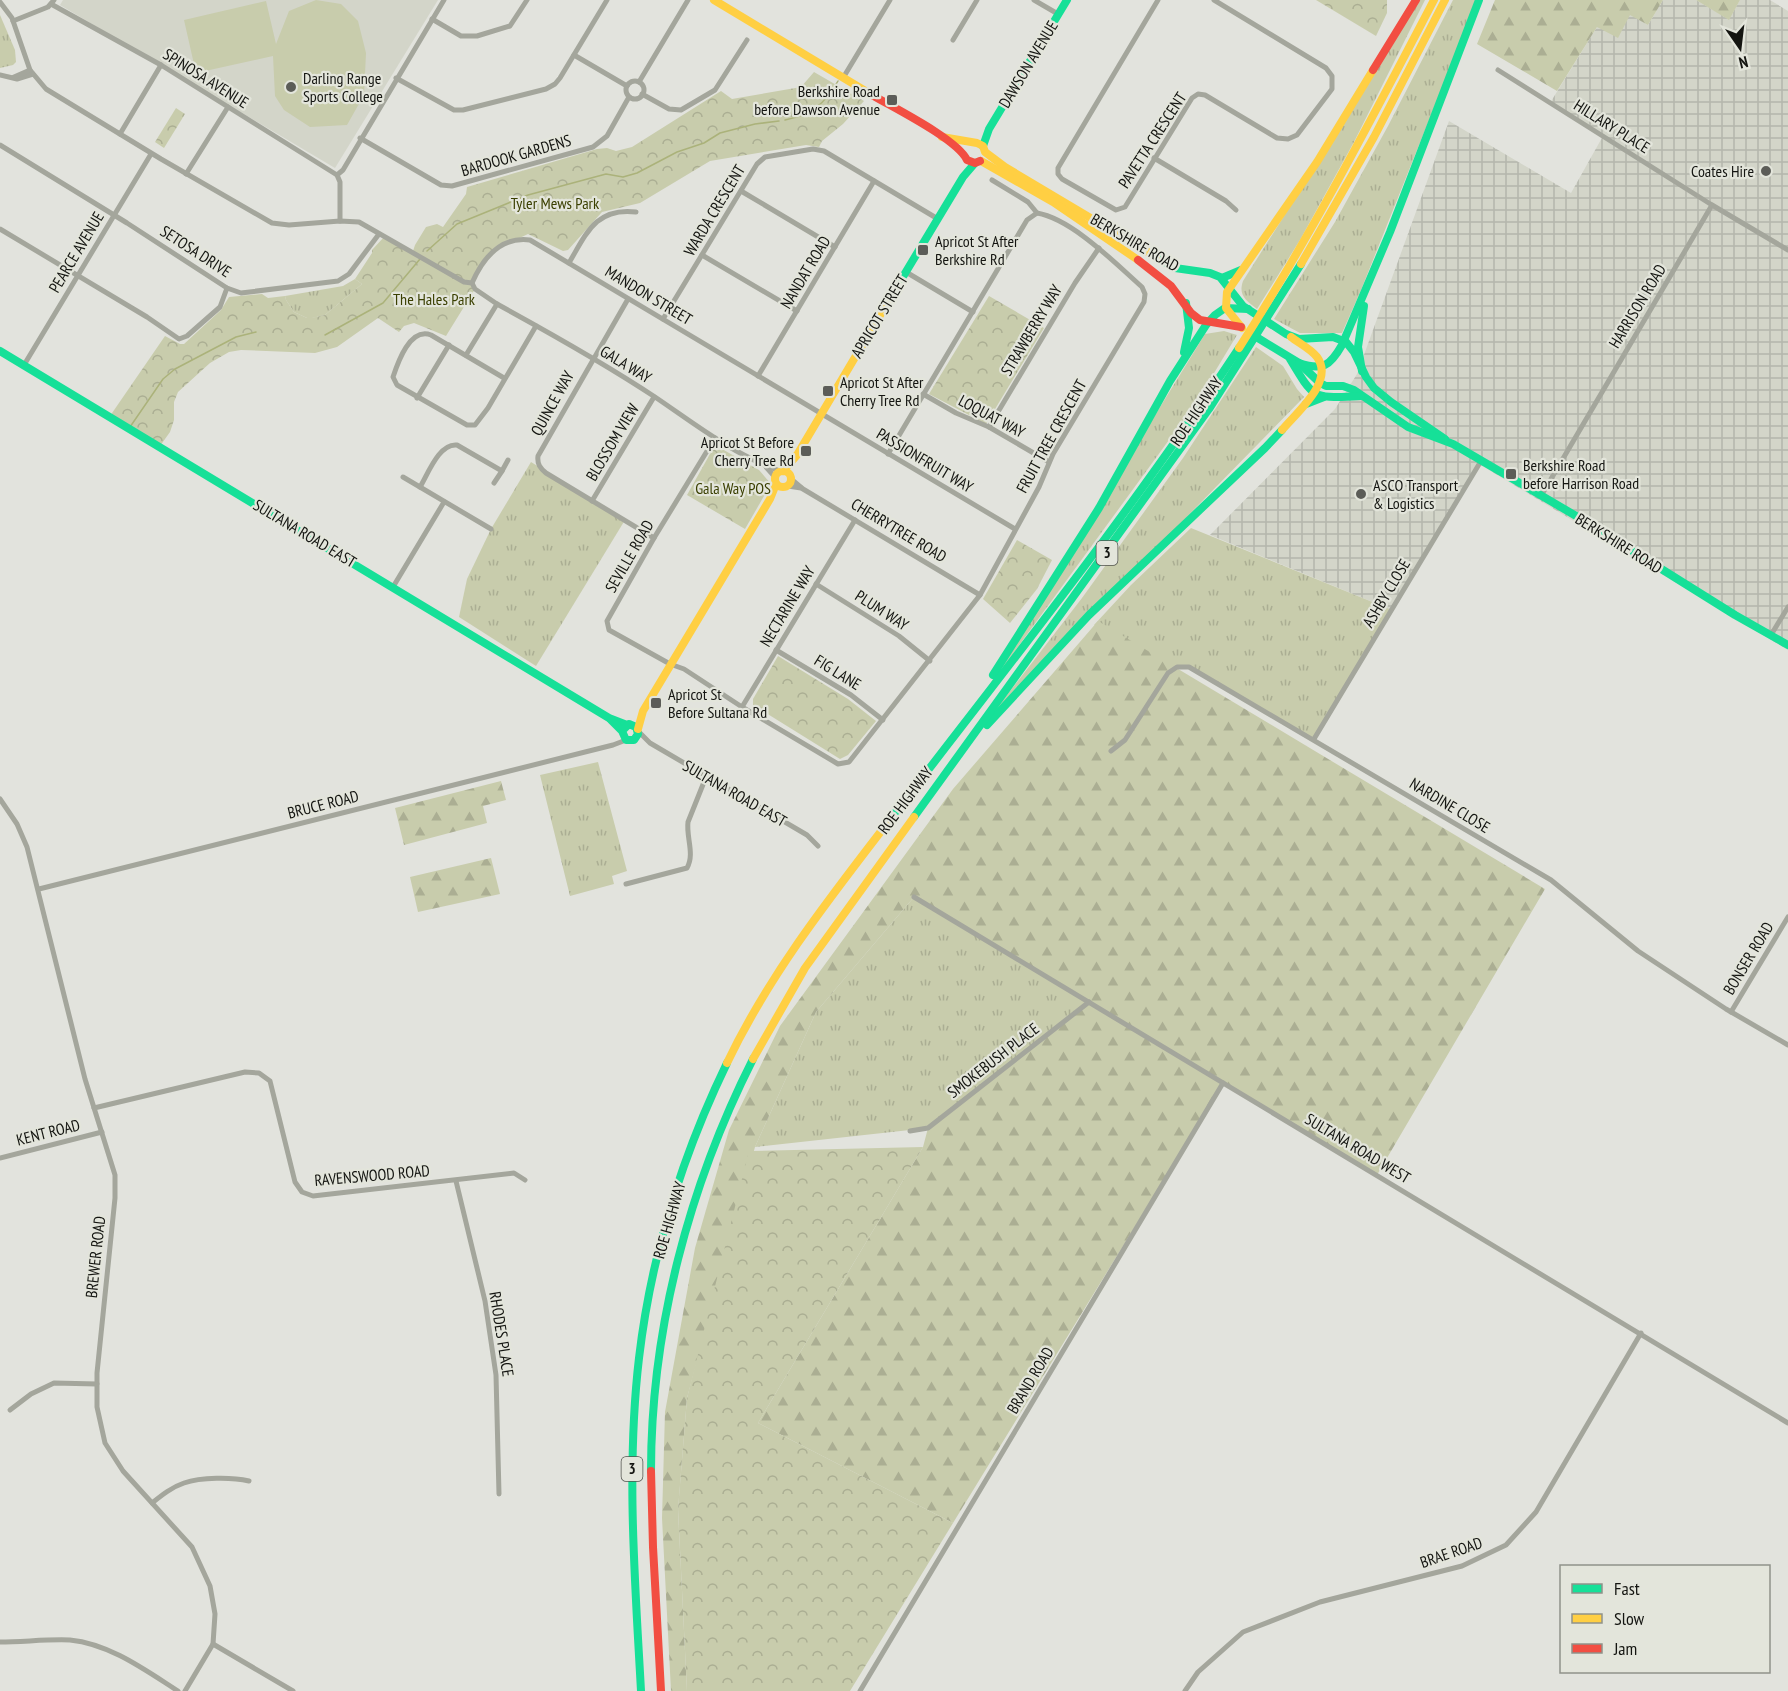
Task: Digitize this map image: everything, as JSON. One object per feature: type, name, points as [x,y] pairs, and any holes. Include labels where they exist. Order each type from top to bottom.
[{"type":"main road","name":"BERKSHIRE ROAD","points":[[714,0],[942,137],[972,159],[1051,202],[1103,236],[1168,283],[1196,317],[1209,322],[1228,323],[1242,328],[1310,370],[1320,383],[1326,386],[1347,387],[1408,427],[1448,442],[1788,645]]},
{"type":"main road","name":"DAWSON AVENUE","points":[[990,129],[967,146],[972,159],[984,149],[990,129],[1067,0]]},
{"type":"main road","points":[[1242,328],[1226,308],[1225,298],[1229,289],[1317,162],[1416,0]]},
{"type":"main road","name":"ROE HIGHWAY","points":[[640,1691],[632,1517],[634,1404],[639,1359],[659,1248],[686,1160],[724,1069],[765,994],[815,918],[1154,472],[1242,342],[1361,141],[1434,0]]},
{"type":"main road","name":"ROE HIGHWAY","points":[[661,1691],[652,1516],[653,1417],[657,1373],[671,1288],[683,1240],[705,1166],[741,1081],[782,1005],[844,912],[1171,465],[1271,314],[1363,157],[1445,0]]},
{"type":"main road","points":[[1299,363],[1313,368],[1322,367],[1332,361],[1344,341],[1366,292],[1479,0]]},
{"type":"main road","name":"BERKSHIRE ROAD","points":[[942,137],[972,143],[984,149],[1005,167],[1170,265],[1185,271],[1210,273],[1222,278]]},
{"type":"main road","name":"APRICOT STREET","points":[[627,732],[643,711],[783,479],[972,159]]},
{"type":"main road","points":[[958,756],[1089,615],[1264,448],[1303,406],[1320,383],[1323,374],[1322,367],[1316,355],[1237,300],[1222,278],[1237,273],[1245,267]]},
{"type":"main road","points":[[1362,371],[1358,347],[1366,292]]},
{"type":"main road","points":[[1180,363],[1190,332],[1190,318],[1186,303]]},
{"type":"main road","points":[[958,731],[1079,542],[1180,363],[1217,313],[1226,308],[1248,309]]},
{"type":"main road","points":[[1291,337],[1299,339],[1333,337],[1344,341]]},
{"type":"main road","name":"BERKSHIRE ROAD","points":[[1344,341],[1354,353],[1368,382],[1383,396],[1429,426],[1448,442]]},
{"type":"main road","name":"SULTANA ROAD EAST","points":[[0,351],[609,717],[627,732]]},
{"type":"main road","name":"BERKSHIRE ROAD","points":[[1284,353],[1305,385],[1314,393],[1323,397],[1363,396]]},
{"type":"main road","points":[[1303,406],[1314,399],[1323,397]]},
{"type":"main road","name":"APRICOT STREET","points":[[638,730],[643,711]]},
{"type":"main road","points":[[627,732],[638,730]]},
{"type":"street","points":[[340,221],[340,182],[337,175],[343,170],[444,0]]},
{"type":"street","points":[[432,19],[461,36],[477,36],[510,26],[527,0]]},
{"type":"street","points":[[396,78],[448,108],[463,110],[546,89],[557,82],[607,0]]},
{"type":"street","points":[[639,82],[688,0]]},
{"type":"street","points":[[843,78],[890,0]]},
{"type":"street","points":[[953,40],[977,0]]},
{"type":"street","points":[[1034,0],[1058,14]]},
{"type":"street","name":"PAVETTA CRESCENT","points":[[1158,0],[1058,168],[1058,174],[1062,179],[1112,209],[1119,210],[1125,207],[1192,98],[1198,94],[1205,95],[1277,138],[1288,139],[1297,135],[1332,89],[1332,76],[1326,68],[1214,0]]},
{"type":"street","points":[[0,2],[13,19],[32,72],[14,77],[0,75]]},
{"type":"street","points":[[13,19],[53,2]]},
{"type":"street","name":"SPINOSA AVENUE","points":[[53,2],[161,65],[337,175]]},
{"type":"street","points":[[642,94],[669,109],[681,110],[715,90],[747,40]]},
{"type":"street","points":[[574,55],[627,86]]},
{"type":"street","points":[[120,135],[161,65]]},
{"type":"street","name":"HILLARY PLACE","points":[[1498,70],[1712,205]]},
{"type":"street","name":"GALA WAY","points":[[32,72],[46,89],[151,154],[263,218],[281,225],[359,222],[472,285],[497,304],[592,359],[783,479]]},
{"type":"street","points":[[634,81],[639,82],[643,86],[642,94],[635,99],[629,97],[626,91],[627,86],[634,81]]},
{"type":"street","name":"BARDOOK GARDENS","points":[[360,138],[441,185],[452,186],[593,147],[607,136],[629,97]]},
{"type":"street","points":[[186,174],[228,107]]},
{"type":"street","name":"SETOSA DRIVE","points":[[0,145],[227,288],[241,293],[338,281],[350,274],[379,234]]},
{"type":"street","name":"WARDA CRESCENT","points":[[663,319],[757,164],[765,157],[813,149],[824,151],[938,219]]},
{"type":"street","name":"PEARCE AVENUE","points":[[24,365],[151,154]]},
{"type":"street","points":[[1154,158],[1226,201],[1236,210]]},
{"type":"street","name":"FRUIT TREE CRESCENT","points":[[670,664],[684,669],[742,707],[838,764],[849,762],[980,595],[1039,486],[1049,462],[1144,302],[1145,294],[1142,287],[1099,248],[1048,215],[1037,213],[1028,202],[992,180]]},
{"type":"street","name":"NANDAT ROAD","points":[[758,376],[874,182]]},
{"type":"street","points":[[741,191],[835,247]]},
{"type":"street","points":[[1712,205],[1788,250]]},
{"type":"street","name":"HARRISON ROAD","points":[[1541,496],[1712,205]]},
{"type":"street","points":[[569,263],[590,228],[597,221],[608,215],[627,211],[636,212]]},
{"type":"street","points":[[888,454],[1027,220],[1037,213]]},
{"type":"street","points":[[0,229],[182,339],[220,306],[227,288]]},
{"type":"street","name":"MANDON STREET","points":[[472,285],[490,252],[501,245],[520,239],[530,240],[821,413]]},
{"type":"street","name":"STRAWBERRY WAY","points":[[989,427],[1075,283],[1099,248]]},
{"type":"street","points":[[702,255],[797,311]]},
{"type":"street","points":[[906,272],[973,312]]},
{"type":"street","name":"QUINCE WAY","points":[[628,299],[592,359],[537,461],[540,468],[546,472],[654,538]]},
{"type":"street","points":[[466,355],[497,304]]},
{"type":"street","points":[[504,378],[424,333],[414,337],[408,345],[393,377],[397,385],[417,398],[467,426],[475,425],[488,408],[536,326]]},
{"type":"street","points":[[417,398],[449,345]]},
{"type":"street","name":"LOQUAT WAY","points":[[923,394],[956,413],[989,427],[1049,462]]},
{"type":"street","name":"BLOSSOM VIEW","points":[[592,501],[654,397]]},
{"type":"street","name":"PASSIONFRUIT WAY","points":[[821,413],[1015,530]]},
{"type":"street","name":"SEVILLE ROAD","points":[[670,664],[609,630],[607,621],[715,438]]},
{"type":"street","points":[[420,487],[440,453],[451,445],[457,445],[502,471]]},
{"type":"street","points":[[494,483],[508,460]]},
{"type":"street","name":"ASHBY CLOSE","points":[[1314,739],[1481,461]]},
{"type":"street","points":[[403,477],[491,529]]},
{"type":"street","name":"CHERRYTREE ROAD","points":[[783,479],[980,595]]},
{"type":"street","points":[[393,587],[444,502]]},
{"type":"street","name":"NECTARINE WAY","points":[[742,707],[855,520]]},
{"type":"street","name":"PLUM WAY","points":[[816,584],[899,636],[930,661]]},
{"type":"street","points":[[1771,635],[1788,607]]},
{"type":"street","name":"FIG LANE","points":[[776,650],[851,695],[883,720]]},
{"type":"street","name":"NARDINE CLOSE","points":[[1111,751],[1125,740],[1168,673],[1180,666],[1192,668],[1551,880],[1638,951],[1788,1046]]},
{"type":"street","name":"SULTANA ROAD EAST","points":[[638,730],[650,743]]},
{"type":"street","name":"SULTANA ROAD EAST","points":[[627,732],[650,743],[807,835],[818,846]]},
{"type":"street","name":"BRUCE ROAD","points":[[39,889],[613,745],[627,732]]},
{"type":"street","points":[[626,884],[687,868],[691,858],[688,822],[706,777]]},
{"type":"street","name":"BREWER ROAD","points":[[0,799],[24,839],[39,889],[85,1079],[115,1174],[97,1384],[97,1407],[105,1443],[123,1471],[192,1547],[207,1577],[215,1614],[213,1644],[184,1691]]},
{"type":"street","name":"SULTANA ROAD WEST","points":[[914,897],[1788,1423]]},
{"type":"street","name":"BONSER ROAD","points":[[1731,1012],[1788,918]]},
{"type":"street","name":"SMOKEBUSH PLACE","points":[[909,1131],[928,1128],[1089,1002]]},
{"type":"street","name":"RAVENSWOOD ROAD","points":[[94,1108],[245,1072],[259,1073],[270,1081],[296,1182],[302,1192],[313,1196],[514,1173],[525,1180]]},
{"type":"street","name":"BRAND ROAD","points":[[860,1691],[1223,1083]]},
{"type":"street","name":"KENT ROAD","points":[[0,1158],[102,1132]]},
{"type":"street","name":"RHODES PLACE","points":[[456,1181],[485,1301],[496,1375],[499,1494]]},
{"type":"street","name":"BRAE ROAD","points":[[1185,1691],[1198,1672],[1243,1632],[1320,1602],[1462,1566],[1506,1545],[1536,1512],[1641,1333]]},
{"type":"street","points":[[10,1410],[31,1394],[54,1383],[97,1384]]},
{"type":"street","points":[[152,1503],[185,1482],[235,1478],[249,1481]]},
{"type":"street","points":[[0,1642],[70,1640],[97,1646],[126,1659],[178,1691]]},
{"type":"street","points":[[213,1644],[293,1691]]},
{"type":"shaded area","name":"Darling Range Sports College","points":[[63,0],[438,0],[335,168],[60,5]]},
{"type":"shaded area","points":[[1663,0],[1696,0],[1729,19],[1740,0],[1770,0],[1788,11],[1788,650],[1479,464],[1392,610],[1210,535],[1335,409],[1357,374],[1449,121],[1571,193],[1603,136],[1550,103],[1597,27],[1630,14],[1648,25]]},
{"type":"green space","points":[[316,0],[341,4],[358,21],[366,53],[364,95],[347,125],[310,127],[284,110],[275,96],[273,56],[196,73],[184,20],[266,1],[276,44],[289,11]]},
{"type":"green space","points":[[1316,0],[1387,0],[1387,13],[1376,36]]},
{"type":"green space","points":[[1420,0],[1425,0],[1354,142],[1300,240],[1257,309],[1242,294],[1243,281]]},
{"type":"green space","points":[[1453,0],[1477,0],[1342,333],[1300,333],[1274,319],[1335,222]]},
{"type":"green space","points":[[1495,0],[1663,0],[1648,25],[1630,15],[1618,38],[1597,27],[1557,91],[1477,44]]},
{"type":"green space","points":[[1696,0],[1740,0],[1729,20]]},
{"type":"green space","points":[[0,15],[15,50],[16,62],[0,68]]},
{"type":"green space","points":[[814,72],[864,101],[843,124],[822,141],[819,147],[806,145],[710,161],[640,203],[602,212],[568,250],[563,251],[528,234],[490,252],[472,283],[475,289],[446,336],[414,323],[404,326],[399,332],[378,318],[337,347],[315,353],[241,350],[229,352],[210,363],[178,392],[174,402],[174,420],[170,432],[160,446],[110,416],[165,336],[184,344],[221,310],[229,297],[262,294],[268,298],[285,296],[294,312],[307,318],[325,315],[362,284],[355,279],[372,250],[384,237],[412,254],[426,227],[437,224],[443,227],[466,194],[467,187],[597,149],[607,148],[616,151],[632,147],[721,91],[732,99],[801,87]]},
{"type":"green space","points":[[176,108],[185,114],[164,148],[155,142]]},
{"type":"green space","points":[[355,279],[362,284],[325,315],[307,318],[294,312],[286,300],[285,296],[343,286]]},
{"type":"green space","points":[[989,296],[1044,328],[986,424],[929,394]]},
{"type":"green space","points":[[1224,331],[1237,335],[1196,403],[985,692],[1205,334]]},
{"type":"green space","points":[[1256,347],[1283,366],[1304,397],[987,721],[1082,598],[1183,458]]},
{"type":"green space","name":"Gala Way POS","points":[[715,445],[759,470],[771,484],[745,529],[687,495]]},
{"type":"green space","points":[[531,462],[625,520],[536,666],[459,617],[467,579],[491,529]]},
{"type":"green space","points":[[1191,528],[1392,610],[1314,739],[1192,668],[1173,668],[1094,625],[1131,585]]},
{"type":"green space","points":[[1017,540],[1052,560],[1037,589],[1010,623],[983,599]]},
{"type":"green space","points":[[1098,621],[1545,889],[1377,1175],[1223,1083],[953,1523],[758,1423],[923,1147],[928,1128],[1088,1002],[914,897],[816,1012],[755,1147],[687,1398],[678,1510],[687,1691],[671,1691],[662,1518],[665,1412],[695,1248],[729,1130],[780,1026],[953,789]]},
{"type":"green space","points":[[778,656],[848,699],[876,721],[848,755],[840,759],[753,705],[753,699]]},
{"type":"green space","points":[[598,762],[627,871],[612,876],[614,884],[570,896],[540,775]]},
{"type":"green space","points":[[501,781],[506,800],[483,806],[487,823],[404,845],[395,808]]},
{"type":"green space","points":[[491,858],[500,894],[418,912],[410,877]]},
{"type":"green space","points":[[914,897],[1089,1002],[928,1128],[755,1147],[816,1012]]},
{"type":"green space","points":[[923,1147],[758,1423],[953,1523],[850,1691],[687,1691],[678,1509],[687,1398],[749,1151]]},
{"type":"waterway","points":[[785,120],[810,112],[828,96],[838,81]]},
{"type":"waterway","points":[[427,251],[457,224],[528,195],[606,174],[623,177],[637,173],[677,152],[704,143],[720,133],[755,124],[779,121]]},
{"type":"waterway","points":[[325,335],[383,303],[420,259]]},
{"type":"waterway","points":[[130,427],[163,379],[175,369],[236,337],[256,332]]},
{"type":"traffic: fast","points":[[983,146],[989,129],[1067,0]]},
{"type":"traffic: fast","points":[[1299,363],[1314,367],[1325,365],[1334,358],[1342,345],[1390,232],[1479,0]]},
{"type":"traffic: fast","points":[[898,285],[963,177],[975,163]]},
{"type":"traffic: fast","points":[[1156,257],[1175,268],[1210,273],[1220,277],[1243,306],[1286,334],[1299,339],[1333,337],[1346,342],[1374,388],[1445,439]]},
{"type":"traffic: fast","points":[[914,817],[1209,409],[1301,264]]},
{"type":"traffic: fast","points":[[1222,278],[1241,270]]},
{"type":"traffic: fast","points":[[1184,352],[1189,328],[1186,303]]},
{"type":"traffic: fast","points":[[1362,371],[1358,347],[1364,306]]},
{"type":"traffic: fast","points":[[993,675],[1099,508],[1170,381],[1206,325],[1225,308],[1248,309]]},
{"type":"traffic: fast","points":[[1253,335],[1299,363],[1320,383],[1354,390],[1408,427],[1453,444],[1788,645]]},
{"type":"traffic: fast","points":[[892,817],[1113,527],[1239,348]]},
{"type":"traffic: fast","points":[[0,351],[609,718],[627,725]]},
{"type":"traffic: fast","points":[[1290,359],[1305,383],[1317,394],[1333,397],[1361,396]]},
{"type":"traffic: fast","points":[[1306,404],[1324,397]]},
{"type":"traffic: fast","points":[[987,725],[1089,615],[1282,430]]},
{"type":"traffic: fast","points":[[611,720],[622,731],[626,740],[634,740],[638,734],[636,727],[629,724],[622,731]]},
{"type":"traffic: fast","points":[[651,1471],[658,1365],[666,1312],[678,1259],[710,1157],[753,1059]]},
{"type":"traffic: fast","points":[[641,1691],[632,1483],[635,1400],[644,1320],[660,1244],[671,1207],[696,1134],[727,1063]]},
{"type":"traffic: slow","points":[[714,0],[872,95]]},
{"type":"traffic: slow","points":[[1239,348],[1316,220],[1434,0]]},
{"type":"traffic: slow","points":[[1301,264],[1374,137],[1445,0]]},
{"type":"traffic: slow","points":[[1242,328],[1226,308],[1227,292],[1317,162],[1373,70]]},
{"type":"traffic: slow","points":[[942,137],[983,146],[985,152],[1005,167],[1156,257]]},
{"type":"traffic: slow","points":[[981,161],[1053,202],[1138,260]]},
{"type":"traffic: slow","points":[[783,471],[797,455],[898,285]]},
{"type":"traffic: slow","points":[[1282,430],[1312,396],[1321,376],[1321,366],[1317,357],[1291,337]]},
{"type":"traffic: slow","points":[[783,471],[789,473],[791,479],[789,485],[783,487],[777,485],[775,479],[777,473],[783,471]]},
{"type":"traffic: slow","points":[[638,729],[643,711],[770,499],[776,484]]},
{"type":"traffic: slow","points":[[727,1063],[782,966],[892,817]]},
{"type":"traffic: slow","points":[[753,1059],[805,968],[914,817]]},
{"type":"traffic: jam","points":[[1373,70],[1416,0]]},
{"type":"traffic: jam","points":[[872,95],[938,134],[951,143],[967,160],[975,163],[980,161]]},
{"type":"traffic: jam","points":[[1138,260],[1171,286],[1191,313],[1200,320],[1241,327]]},
{"type":"traffic: jam","points":[[651,1471],[661,1691]]},
{"type":"place","name":"Darling Range Sports College","points":[[291,87]]},
{"type":"place","name":"Berkshire Road before Dawson Avenue","points":[[892,100]]},
{"type":"place","name":"Coates Hire","points":[[1766,171]]},
{"type":"place","name":"Apricot St After Berkshire Rd","points":[[923,250]]},
{"type":"place","name":"Apricot St After Cherry Tree Rd","points":[[828,391]]},
{"type":"place","name":"Apricot St Before Cherry Tree Rd","points":[[806,451]]},
{"type":"place","name":"Berkshire Road before Harrison Road","points":[[1511,474]]},
{"type":"place","name":"ASCO Transport & Logistics","points":[[1361,494]]},
{"type":"place","name":"Apricot St Before Sultana Rd","points":[[656,703]]},
{"type":"park label","name":"Tyler Mews Park","points":[[555,203]]},
{"type":"park label","name":"The Hales Park","points":[[434,299]]}]
